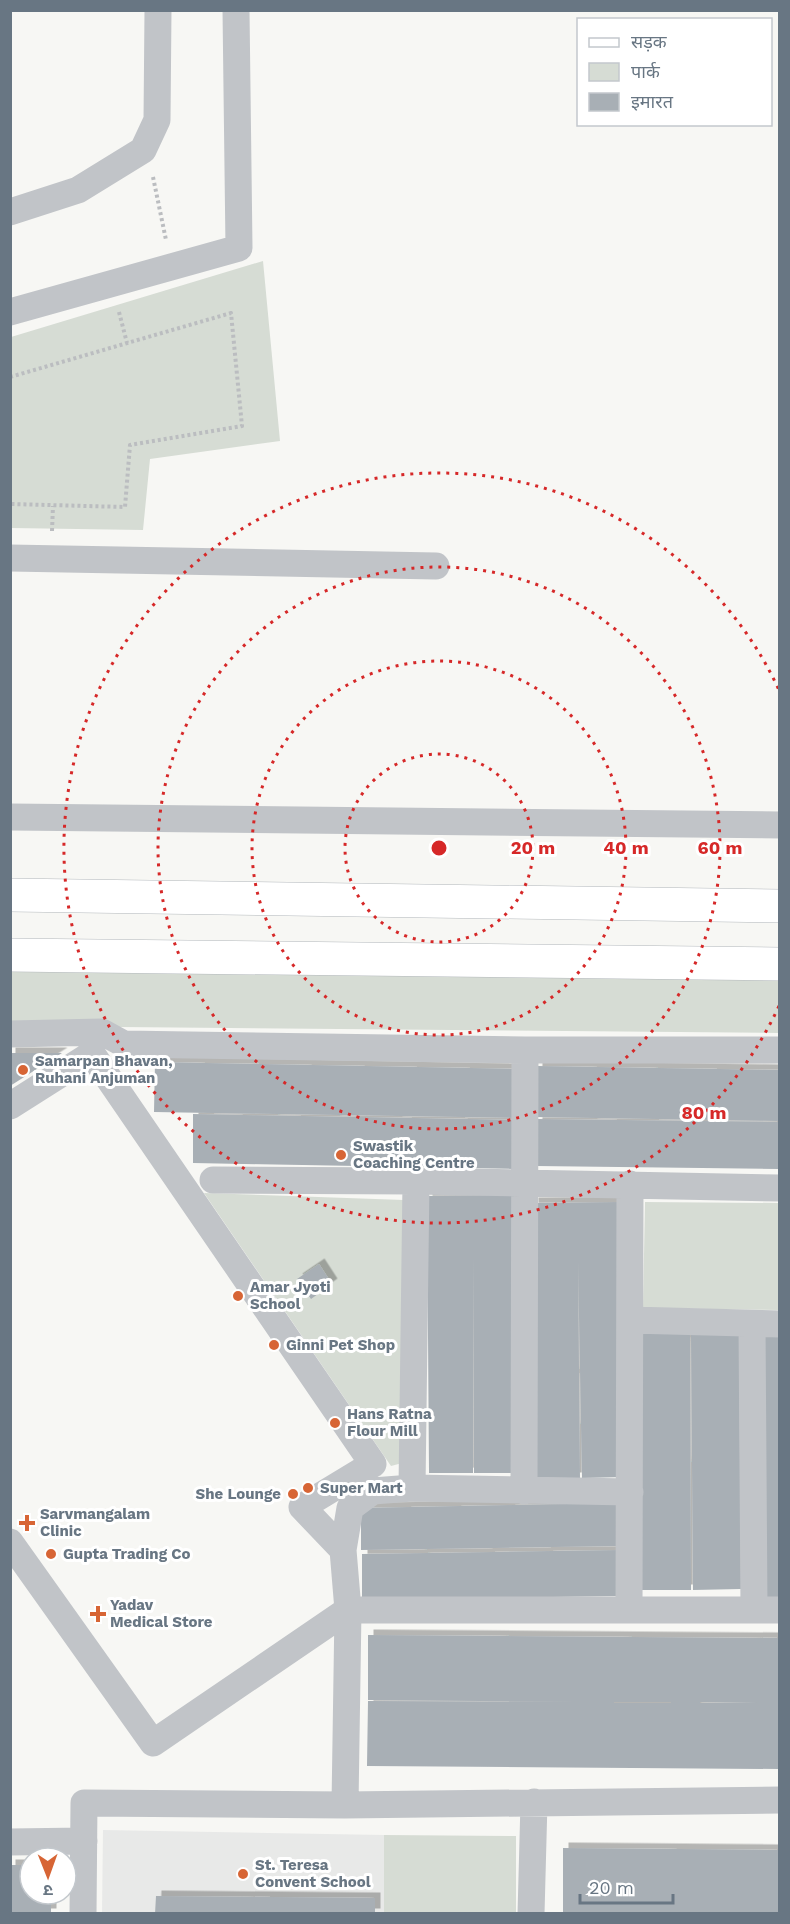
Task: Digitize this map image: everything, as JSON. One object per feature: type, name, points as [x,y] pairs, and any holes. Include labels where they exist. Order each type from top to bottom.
[{"type":"street","points":[[10,212],[78,190],[143,150],[157,120],[158,10]]},
{"type":"street","points":[[10,312],[239,248],[236,10]]},
{"type":"street","points":[[10,558],[436,566]]},
{"type":"street","points":[[10,817],[780,825]]},
{"type":"street","points":[[10,895],[780,906]]},
{"type":"street","points":[[10,955],[780,964]]},
{"type":"street","points":[[10,1034],[102,1032],[124,1044],[525,1050],[780,1050]]},
{"type":"street","points":[[524,1491],[525,1050]]},
{"type":"street","points":[[10,1106],[92,1054],[373,1464],[302,1507],[343,1550]]},
{"type":"street","points":[[213,1180],[524,1182],[780,1188]]},
{"type":"street","points":[[412,1488],[416,1181]]},
{"type":"street","points":[[629,1610],[630,1184]]},
{"type":"street","points":[[631,1320],[780,1324]]},
{"type":"street","points":[[10,1542],[153,1743],[348,1610],[767,1610],[752,1324]]},
{"type":"street","points":[[345,1805],[348,1610],[343,1550],[350,1508],[373,1491],[412,1488],[630,1491]]},
{"type":"street","points":[[82,1914],[84,1803],[345,1805],[780,1800]]},
{"type":"street","points":[[531,1914],[534,1802]]},
{"type":"street","points":[[10,1842],[84,1841]]},
{"type":"path","points":[[132,157],[153,177],[171,267]]},
{"type":"path","points":[[10,377],[231,313],[242,426],[130,445],[125,507],[10,504]]},
{"type":"shaded area","name":"St. Teresa Convent School","points":[[103,1830],[384,1835],[384,1913],[102,1914]]},
{"type":"green space","points":[[263,261],[280,441],[150,459],[143,530],[11,528],[11,337]]},
{"type":"green space","points":[[11,971],[779,978],[779,1033],[11,1026]]},
{"type":"green space","points":[[204,1193],[404,1200],[406,1462],[391,1466]]},
{"type":"green space","points":[[645,1202],[779,1203],[779,1310],[643,1308]]},
{"type":"green space","points":[[384,1835],[516,1836],[516,1913],[384,1913]]},
{"type":"building","name":"Samarpan Bhavan, Ruhani Anjuman","points":[[10,1053],[62,1053],[10,1086]]},
{"type":"building","points":[[155,1062],[519,1069],[518,1118],[154,1112]]},
{"type":"building","points":[[537,1066],[780,1070],[780,1121],[536,1117]]},
{"type":"building","points":[[193,1114],[518,1120],[517,1169],[193,1163]]},
{"type":"building","points":[[537,1119],[780,1122],[780,1169],[536,1166]]},
{"type":"building","points":[[514,1195],[515,1473],[474,1473],[473,1254],[473,1473],[429,1473],[427,1196]]},
{"type":"building","points":[[621,1202],[625,1477],[582,1478],[578,1261],[580,1478],[535,1478],[533,1203]]},
{"type":"building","points":[[319,1264],[332,1284],[311,1299],[297,1279]]},
{"type":"building","points":[[739,1333],[741,1589],[693,1590],[691,1334]]},
{"type":"building","points":[[638,1334],[690,1334],[691,1590],[639,1590]]},
{"type":"building","points":[[761,1335],[780,1335],[780,1598],[761,1598]]},
{"type":"building","points":[[620,1503],[621,1546],[361,1550],[361,1508]]},
{"type":"building","points":[[621,1550],[622,1596],[362,1600],[362,1554]]},
{"type":"building","points":[[368,1635],[780,1638],[780,1769],[367,1766],[368,1701],[584,1702],[368,1700]],"holes":[[[671,1702],[671,1703],[614,1703]],[[700,1702],[757,1703],[700,1703]]]},
{"type":"building","points":[[563,1848],[780,1850],[780,1914],[563,1914]]},
{"type":"building","points":[[10,1865],[18,1865],[18,1906],[51,1906],[51,1914],[10,1914]]},
{"type":"building","points":[[156,1896],[375,1898],[375,1914],[155,1914]]},
{"type":"place","name":"Samarpan Bhavan, Ruhani Anjuman","points":[[23,1070]]},
{"type":"place","name":"Swastik Coaching Centre","points":[[341,1155]]},
{"type":"place","name":"Amar Jyoti School","points":[[238,1296]]},
{"type":"place","name":"Ginni Pet Shop","points":[[274,1345]]},
{"type":"place","name":"Hans Ratna Flour Mill","points":[[335,1423]]},
{"type":"place","name":"Super Mart","points":[[308,1488]]},
{"type":"place","name":"She Lounge","points":[[293,1494]]},
{"type":"place","name":"Sarvmangalam Clinic","points":[[27,1523]]},
{"type":"place","name":"Gupta Trading Co","points":[[51,1554]]},
{"type":"place","name":"Yadav Medical Store","points":[[98,1614]]},
{"type":"place","name":"St. Teresa Convent School","points":[[243,1874]]}]
